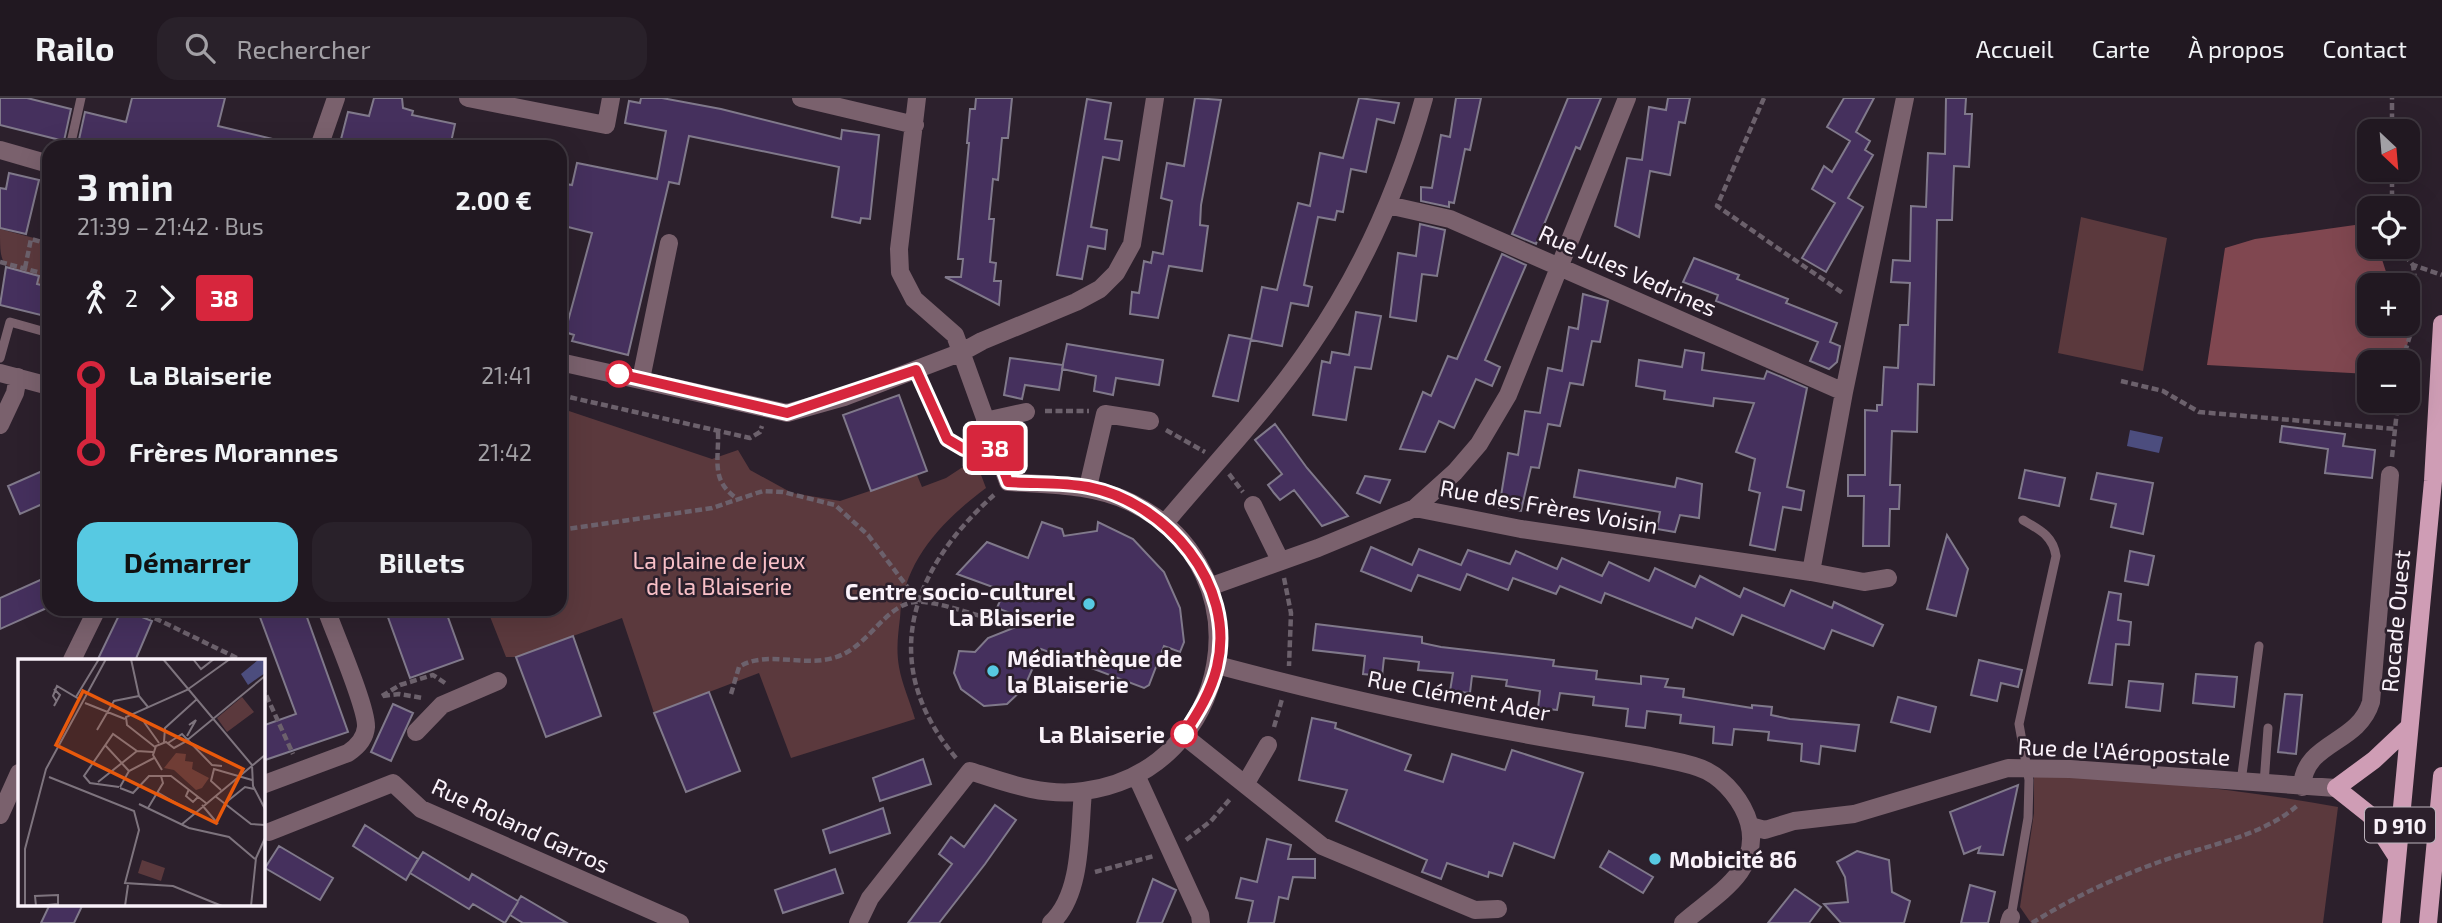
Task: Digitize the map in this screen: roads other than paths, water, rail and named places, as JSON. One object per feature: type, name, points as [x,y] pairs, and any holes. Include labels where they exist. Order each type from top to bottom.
[{"type":"main road","name":"Rocade Ouest","points":[[2391,923],[2432,481],[2442,324]]},
{"type":"main road","points":[[2398,857],[2370,815],[2336,788],[2374,760],[2409,727]]},
{"type":"main road","name":"D 910","points":[[2428,923],[2442,776]]},
{"type":"street","points":[[321,140],[336,98]]},
{"type":"street","points":[[468,98],[606,125],[611,98]]},
{"type":"street","points":[[801,98],[915,125]]},
{"type":"street","points":[[858,923],[870,898],[970,771],[1017,787],[1049,792],[1083,792],[1109,786],[1136,775],[1169,752],[1183,735],[1202,706],[1217,665],[1218,624],[1209,587],[1190,552],[1165,523],[1131,502],[1088,487],[1008,482],[955,335],[914,299],[900,272],[899,249],[917,98]]},
{"type":"street","points":[[567,363],[787,413],[916,370],[1076,302],[1101,289],[1116,273],[1132,244],[1155,98]]},
{"type":"street","points":[[1165,523],[1260,414],[1312,344],[1388,205],[1424,98]]},
{"type":"street","points":[[1415,508],[1455,472],[1479,444],[1508,395],[1628,98]]},
{"type":"street","points":[[1811,572],[1844,392],[1905,98]]},
{"type":"street","points":[[0,150],[42,162]]},
{"type":"street","name":"Rue Jules Vedrines","points":[[1388,205],[1450,219],[1844,392]]},
{"type":"street","points":[[641,379],[669,243]]},
{"type":"street","points":[[0,373],[42,384]]},
{"type":"street","points":[[0,425],[15,393],[18,377]]},
{"type":"street","points":[[985,421],[1026,412]]},
{"type":"street","points":[[1088,487],[1105,414],[1150,421]]},
{"type":"street","points":[[2302,787],[2303,771],[2309,760],[2362,722],[2371,702],[2390,475]]},
{"type":"street","points":[[1253,505],[1280,560]]},
{"type":"street","name":"Rue des Frères Voisin","points":[[1209,587],[1318,548],[1415,508],[1598,541],[1864,582],[1888,579]]},
{"type":"street","points":[[72,659],[94,616]]},
{"type":"street","points":[[264,784],[348,753],[358,745],[365,731],[365,716],[329,616]]},
{"type":"street","name":"Rue Clément Ader","points":[[1217,665],[1286,684],[1511,732],[1692,765],[1707,771],[1725,784],[1741,805],[1750,826]]},
{"type":"street","points":[[416,732],[442,705],[498,681]]},
{"type":"street","points":[[1183,735],[1247,783],[1322,846],[1475,910],[1498,909]]},
{"type":"street","points":[[1247,783],[1268,745]]},
{"type":"street","name":"Rue de l'Aéropostale","points":[[1750,826],[1765,830],[1794,821],[1854,814],[2008,768],[2336,788]]},
{"type":"street","points":[[0,815],[18,775]]},
{"type":"street","points":[[1136,775],[1200,915],[1201,923]]},
{"type":"street","name":"Rue Roland Garros","points":[[268,832],[393,783],[421,809],[681,923]]},
{"type":"street","points":[[1051,923],[1057,918],[1076,875],[1083,792]]},
{"type":"street","points":[[1683,923],[1735,882],[1747,858],[1750,826]]},
{"type":"lane","points":[[71,140],[80,98]]},
{"type":"lane","points":[[0,358],[5,321],[42,330]]},
{"type":"lane","points":[[916,370],[947,439],[964,449],[995,447]]},
{"type":"lane","points":[[2010,920],[2028,818],[2029,780],[2019,724],[2021,705],[2056,556],[2054,544],[2046,534],[2023,520]]},
{"type":"lane","points":[[2241,782],[2259,646]]},
{"type":"lane","points":[[2264,784],[2268,728]]},
{"type":"water","points":[[2130,430],[2163,437],[2159,453],[2127,446]]},
{"type":"place","name":"Centre socio-culturel La Blaiserie","points":[[1089,604]]},
{"type":"place","name":"Médiathèque de la Blaiserie","points":[[993,671]]},
{"type":"place","name":"La Blaiserie","points":[[1184,734]]},
{"type":"place","name":"Mobicité 86","points":[[1655,859]]},
{"type":"park label","name":"La plaine de jeux de la Blaiserie","points":[[719,573]]}]
